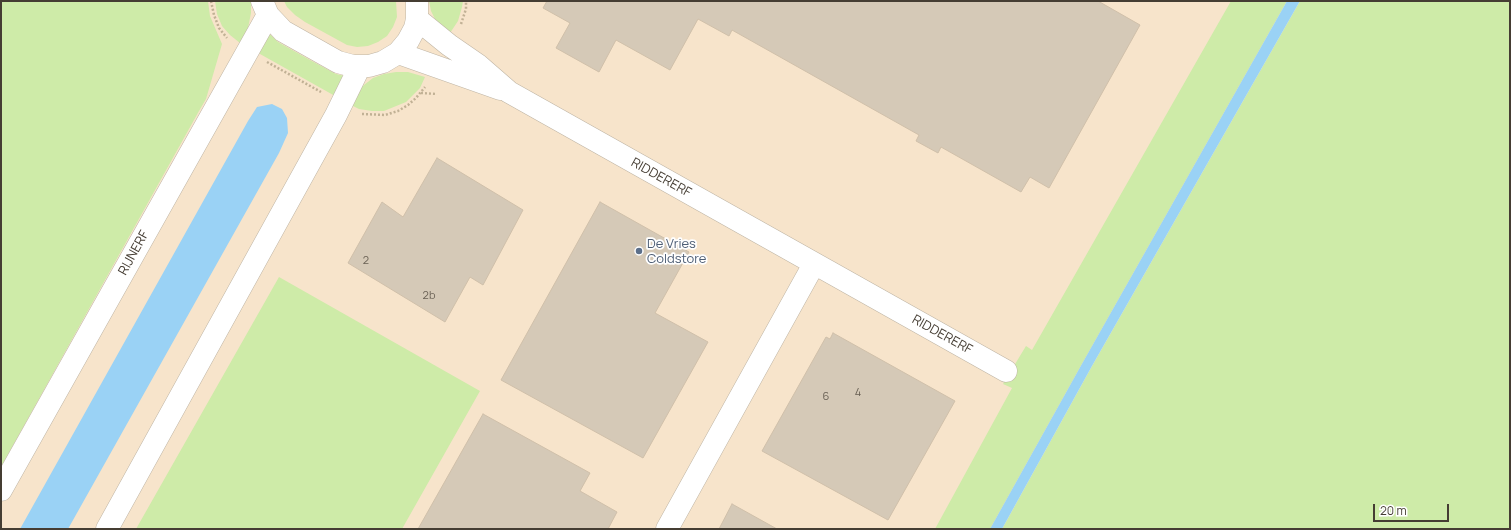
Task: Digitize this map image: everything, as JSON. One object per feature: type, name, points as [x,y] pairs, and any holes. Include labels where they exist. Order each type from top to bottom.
[{"type":"street","points":[[265,8],[283,32],[338,62],[353,66],[369,66],[384,62],[398,53],[408,41],[417,10]]},
{"type":"street","name":"RIJNERF","points":[[1,490],[265,8]]},
{"type":"street","name":"RIDDERERF","points":[[417,10],[449,45],[478,65],[509,92],[1006,371]]},
{"type":"street","name":"RIDDERERF","points":[[398,53],[509,92]]},
{"type":"street","points":[[107,529],[336,115],[360,66]]},
{"type":"street","points":[[667,529],[814,264]]},
{"type":"path","points":[[461,23],[466,9],[466,1]]},
{"type":"shaded area","points":[[1,1],[1287,1],[996,529],[1,529]]},
{"type":"green space","points":[[1,1],[208,1],[210,16],[222,44],[206,99],[1,467]]},
{"type":"green space","points":[[215,1],[251,1],[251,13],[248,28],[240,43],[222,26],[217,14]]},
{"type":"green space","points":[[284,1],[396,1],[397,17],[387,36],[368,46],[357,47],[347,45],[305,22],[287,7]]},
{"type":"green space","points":[[429,1],[463,1],[458,21],[450,33],[437,23],[431,11]]},
{"type":"green space","points":[[1231,1],[1287,1],[990,529],[935,529],[1012,388],[1003,384],[1026,346],[1032,350]]},
{"type":"green space","points":[[1300,1],[1510,1],[1510,529],[1002,529],[1092,366]]},
{"type":"green space","points":[[268,35],[271,35],[278,42],[336,74],[345,76],[335,96],[260,54],[258,52]]},
{"type":"green space","points":[[396,72],[408,72],[425,77],[420,88],[406,102],[384,111],[359,109],[351,105],[356,93],[373,78]]},
{"type":"green space","points":[[279,277],[480,391],[402,529],[136,529]]},
{"type":"water","points":[[1287,1],[1300,1],[1092,366],[1002,529],[990,529],[1083,362]]},
{"type":"water","points":[[272,104],[282,109],[287,118],[288,133],[279,153],[68,529],[20,529],[248,121],[257,107]]},
{"type":"building","points":[[547,1],[1098,1],[1140,25],[1049,188],[1030,177],[1021,192],[941,147],[938,153],[916,141],[919,135],[732,30],[729,36],[698,19],[670,70],[616,40],[599,72],[556,48],[570,23],[543,8]]},
{"type":"building","points":[[437,158],[523,210],[483,285],[470,277],[445,322],[348,263],[382,202],[403,217]]},
{"type":"building","points":[[600,202],[689,252],[655,313],[708,342],[643,458],[501,380]]},
{"type":"building","points":[[833,333],[955,401],[888,520],[762,451],[826,337],[830,339]]},
{"type":"building","points":[[483,414],[590,473],[580,491],[617,512],[608,529],[418,529]]},
{"type":"building","points":[[732,504],[777,529],[719,529]]},
{"type":"place","name":"De Vries Coldstore","points":[[639,251]]}]
